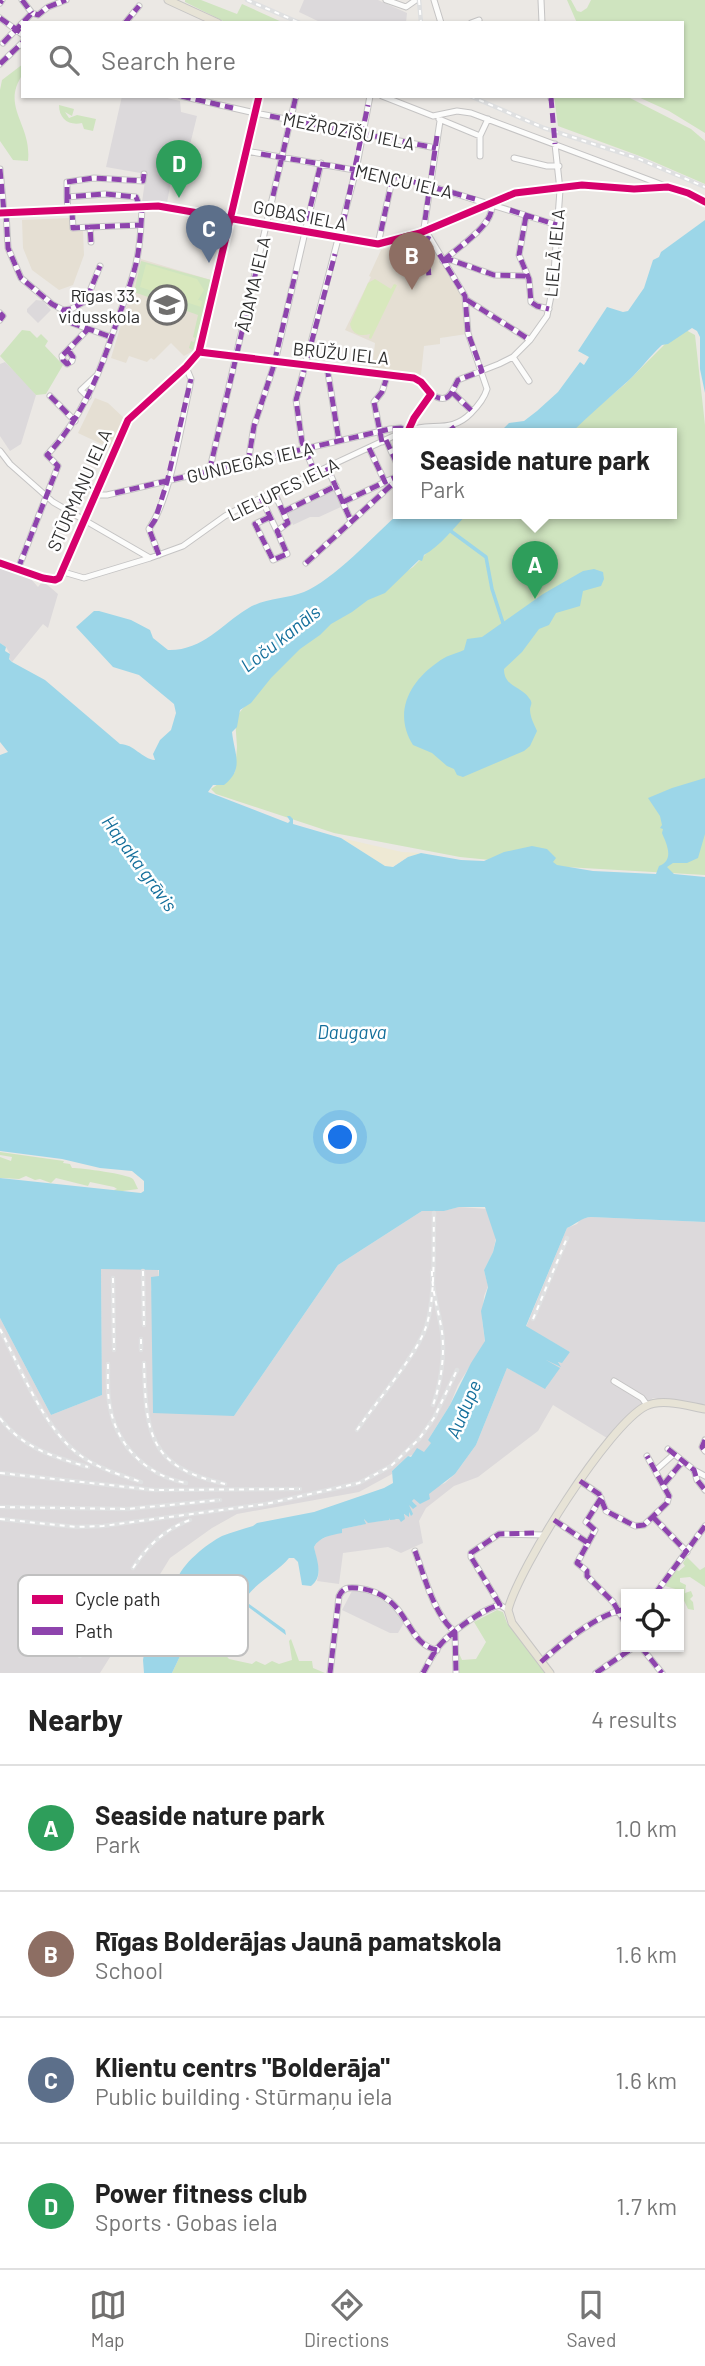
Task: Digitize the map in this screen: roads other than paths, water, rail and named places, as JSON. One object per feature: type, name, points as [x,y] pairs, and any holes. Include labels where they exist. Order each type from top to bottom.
[{"type":"main road","points":[[169,0],[214,21]]},
{"type":"main road","points":[[550,1673],[512,1623],[508,1611],[545,1535],[612,1435],[647,1405],[661,1403],[705,1409]]},
{"type":"street","points":[[22,0],[32,13],[38,15],[66,0]]},
{"type":"street","points":[[386,0],[405,7],[416,0]]},
{"type":"street","points":[[434,0],[440,21]]},
{"type":"street","points":[[541,0],[542,21]]},
{"type":"street","points":[[127,21],[139,6]]},
{"type":"street","points":[[24,21],[32,13]]},
{"type":"street","points":[[131,16],[136,21]]},
{"type":"street","points":[[0,19],[21,33]]},
{"type":"street","points":[[3,43],[21,24]]},
{"type":"street","points":[[0,64],[21,44]]},
{"type":"street","name":"MEŽROZĪŠU IELA","points":[[191,98],[436,148]]},
{"type":"street","points":[[200,352],[259,98]]},
{"type":"street","name":"ĀDAMA IELA","points":[[212,471],[211,464],[296,98]]},
{"type":"street","points":[[315,473],[304,449],[296,404],[340,238],[370,98]]},
{"type":"street","points":[[387,98],[480,136]]},
{"type":"street","points":[[439,119],[464,111],[688,193],[705,202]]},
{"type":"street","points":[[439,119],[425,231],[467,300],[530,340]]},
{"type":"street","points":[[480,156],[480,136],[488,119]]},
{"type":"street","name":"LIELĀ IELA","points":[[453,393],[458,380],[513,357],[544,321],[554,275],[560,188],[555,144]]},
{"type":"street","name":"MENCU IELA","points":[[246,151],[393,176],[557,225]]},
{"type":"street","points":[[514,158],[547,166],[559,166]]},
{"type":"street","points":[[248,463],[254,426],[275,362],[321,163]]},
{"type":"street","points":[[0,169],[8,248],[21,278],[63,310],[69,322],[111,337]]},
{"type":"street","points":[[141,225],[73,228],[66,182],[94,178],[143,181],[144,174]]},
{"type":"street","points":[[378,244],[393,176]]},
{"type":"street","name":"GOBAS IELA","points":[[3,212],[158,206],[378,244],[425,231],[515,193],[582,185],[634,189],[668,187]]},
{"type":"street","points":[[18,569],[58,466],[47,455],[75,421],[99,372],[135,269],[141,225],[138,198],[105,194],[67,197]]},
{"type":"street","points":[[443,261],[483,228],[492,214],[491,204]]},
{"type":"street","points":[[526,216],[519,255],[527,276],[532,304],[548,309]]},
{"type":"street","points":[[90,227],[91,242]]},
{"type":"street","points":[[443,261],[451,261],[494,275],[527,276]]},
{"type":"street","points":[[63,310],[86,301],[100,266]]},
{"type":"street","points":[[453,428],[472,411],[487,389],[468,333],[467,300]]},
{"type":"street","points":[[0,313],[3,316],[0,320]]},
{"type":"street","points":[[68,350],[88,329]]},
{"type":"street","name":"BRŪŽU IELA","points":[[200,352],[418,379],[432,394]]},
{"type":"street","name":"STŪRMAŅU IELA","points":[[0,563],[51,580],[58,578],[128,420],[200,352]]},
{"type":"street","points":[[513,357],[529,381]]},
{"type":"street","points":[[159,555],[149,529],[155,520],[167,482],[190,390],[191,379],[186,367]]},
{"type":"street","points":[[327,368],[339,441]]},
{"type":"street","points":[[388,374],[382,392],[374,401],[378,432],[393,457]]},
{"type":"street","points":[[407,428],[432,394],[439,398],[453,393],[472,411]]},
{"type":"street","points":[[50,396],[75,421]]},
{"type":"street","name":"LIELUPES IELA","points":[[417,428],[457,425]]},
{"type":"street","name":"GUNDEGAS IELA","points":[[94,495],[107,495],[167,482],[393,429]]},
{"type":"street","name":"LIELUPES IELA","points":[[61,571],[84,578],[183,547],[225,516],[393,437]]},
{"type":"street","points":[[369,448],[386,482]]},
{"type":"street","points":[[0,451],[10,464],[46,496],[150,558]]},
{"type":"street","points":[[327,467],[351,522]]},
{"type":"street","points":[[342,502],[393,479]]},
{"type":"street","points":[[306,563],[393,482]]},
{"type":"street","points":[[283,512],[336,486]]},
{"type":"street","points":[[371,489],[376,500]]},
{"type":"street","points":[[274,492],[288,523],[277,531]]},
{"type":"street","points":[[261,498],[277,531],[287,554],[273,560],[255,524],[270,517]]},
{"type":"street","points":[[614,1381],[642,1398],[647,1405]]},
{"type":"street","points":[[705,1440],[702,1447],[705,1451]]},
{"type":"street","points":[[668,1449],[705,1476]]},
{"type":"street","points":[[656,1470],[674,1454]]},
{"type":"street","points":[[580,1481],[599,1493],[606,1511],[639,1527],[667,1503],[669,1496],[647,1456]]},
{"type":"street","points":[[664,1484],[683,1461]]},
{"type":"street","points":[[694,1470],[697,1480],[705,1490]]},
{"type":"street","points":[[601,1498],[586,1521],[595,1530],[577,1563],[587,1571],[587,1576],[609,1597],[621,1615]]},
{"type":"street","points":[[653,1517],[687,1552]]},
{"type":"street","points":[[554,1520],[589,1543]]},
{"type":"street","points":[[659,1589],[705,1526]]},
{"type":"street","points":[[508,1611],[500,1605],[471,1553],[499,1534],[545,1535]]},
{"type":"street","points":[[415,1550],[434,1601],[446,1623],[455,1632],[456,1673]]},
{"type":"street","points":[[330,1673],[339,1596],[349,1587],[371,1590],[388,1597],[421,1642],[428,1648],[437,1650]]},
{"type":"street","points":[[423,1673],[437,1650],[455,1632],[490,1608],[500,1605]]},
{"type":"street","points":[[541,1662],[559,1644],[618,1610]]},
{"type":"street","points":[[596,1673],[627,1652]]},
{"type":"street","points":[[645,1652],[662,1673]]},
{"type":"water","points":[[705,220],[705,393],[700,369],[700,337],[692,328],[662,345],[576,428],[504,428],[509,423],[524,421],[537,411],[558,392],[580,362],[584,365],[589,357],[578,351],[607,307],[628,311],[644,288],[653,260],[659,257],[661,252]]},
{"type":"water","points":[[393,519],[462,519],[441,542],[424,555],[422,561],[419,560],[385,593],[368,600],[331,624],[300,649],[251,703],[240,710],[237,727],[232,732],[237,760],[234,773],[224,785],[213,785],[208,792],[288,823],[290,821],[287,816],[290,816],[293,824],[341,838],[385,866],[393,867],[408,857],[421,853],[484,861],[504,852],[532,846],[547,849],[556,858],[553,862],[557,865],[593,871],[656,874],[659,866],[667,859],[668,850],[663,829],[660,828],[660,816],[648,798],[705,778],[705,834],[698,858],[687,863],[673,863],[667,867],[674,874],[705,877],[705,1222],[591,1217],[567,1228],[526,1326],[570,1352],[562,1363],[558,1362],[561,1367],[546,1360],[560,1368],[545,1389],[507,1368],[476,1445],[455,1474],[429,1494],[430,1499],[420,1504],[414,1499],[412,1501],[417,1506],[413,1509],[409,1505],[413,1514],[411,1516],[409,1512],[409,1517],[404,1514],[405,1519],[401,1522],[399,1519],[389,1518],[368,1523],[364,1519],[366,1524],[342,1529],[342,1533],[319,1541],[314,1547],[318,1573],[311,1586],[302,1585],[298,1562],[289,1558],[248,1596],[248,1575],[179,1575],[202,1549],[222,1536],[257,1523],[314,1512],[384,1488],[393,1483],[392,1471],[408,1456],[411,1457],[417,1448],[424,1452],[431,1443],[428,1440],[485,1341],[481,1311],[488,1287],[484,1270],[496,1240],[485,1207],[422,1211],[338,1265],[234,1416],[153,1413],[151,1277],[159,1276],[159,1270],[101,1269],[102,1395],[51,1415],[0,1318],[0,1178],[141,1193],[144,1191],[144,1181],[132,1171],[0,1151],[0,755],[8,752],[0,742],[0,643],[6,647],[5,651],[10,654],[9,659],[12,662],[45,680],[120,744],[130,746],[155,760],[153,754],[160,740],[171,730],[176,713],[174,704],[139,675],[113,667],[76,627],[94,611],[99,611],[131,620],[150,630],[153,638],[168,650],[191,646],[201,642],[254,605],[304,592],[315,586],[366,545]]},
{"type":"water","points":[[594,569],[603,572],[601,586],[583,591],[580,606],[556,613],[549,625],[539,629],[522,652],[504,669],[510,683],[531,701],[531,715],[537,731],[530,746],[463,777],[432,753],[413,745],[407,733],[404,710],[412,689],[428,670],[444,658],[464,650],[467,639],[482,637],[543,594],[583,571]]},
{"type":"water","points":[[248,1603],[285,1630],[286,1635],[248,1607]]},
{"type":"water","points":[[144,1656],[180,1656],[172,1673],[144,1673]]},
{"type":"waterway","points":[[448,529],[486,557],[492,589],[503,623]]},
{"type":"railway","points":[[247,0],[295,21]]},
{"type":"railway","points":[[419,0],[421,21]]},
{"type":"railway","points":[[475,98],[544,128],[637,158],[705,187]]},
{"type":"railway","points":[[357,1430],[405,1365],[426,1327],[433,1286],[434,1213]]},
{"type":"railway","points":[[533,1319],[567,1238]]},
{"type":"railway","points":[[143,1271],[144,1325]]},
{"type":"railway","points":[[432,1271],[443,1350],[433,1405]]},
{"type":"railway","points":[[113,1278],[114,1350]]},
{"type":"railway","points":[[0,1329],[35,1398],[68,1445],[95,1465],[141,1482]]},
{"type":"railway","points":[[141,1339],[141,1350]]},
{"type":"railway","points":[[144,1363],[147,1409],[156,1443],[166,1457],[180,1468],[199,1477],[225,1484]]},
{"type":"railway","points":[[108,1364],[110,1407],[119,1434],[136,1457],[147,1466],[159,1474],[186,1483]]},
{"type":"railway","points":[[0,1519],[76,1527],[103,1526],[266,1504],[359,1483],[391,1466],[419,1439],[434,1418],[457,1370]]},
{"type":"railway","points":[[0,1418],[18,1437],[29,1444],[51,1455],[88,1467]]},
{"type":"railway","points":[[0,1473],[154,1490],[300,1489]]},
{"type":"railway","points":[[0,1507],[128,1509],[220,1500]]},
{"type":"railway","points":[[133,1568],[157,1539],[190,1520]]},
{"type":"place","name":"Power fitness club","points":[[179,198]]},
{"type":"place","name":"Klientu centrs \"Bolderāja\"","points":[[209,263]]},
{"type":"place","name":"Rīgas Bolderājas Jaunā pamatskola","points":[[412,290]]},
{"type":"place","name":"Rīgas 33. vidusskola","points":[[167,305]]},
{"type":"place","name":"Seaside nature park","points":[[535,599]]},
{"type":"water label","name":"Loču kanāls","points":[[280,638]]},
{"type":"water label","name":"Hapaka grāvis","points":[[140,863]]},
{"type":"water label","name":"Daugava","points":[[352,1031]]},
{"type":"water label","name":"Audupe","points":[[463,1409]]}]
